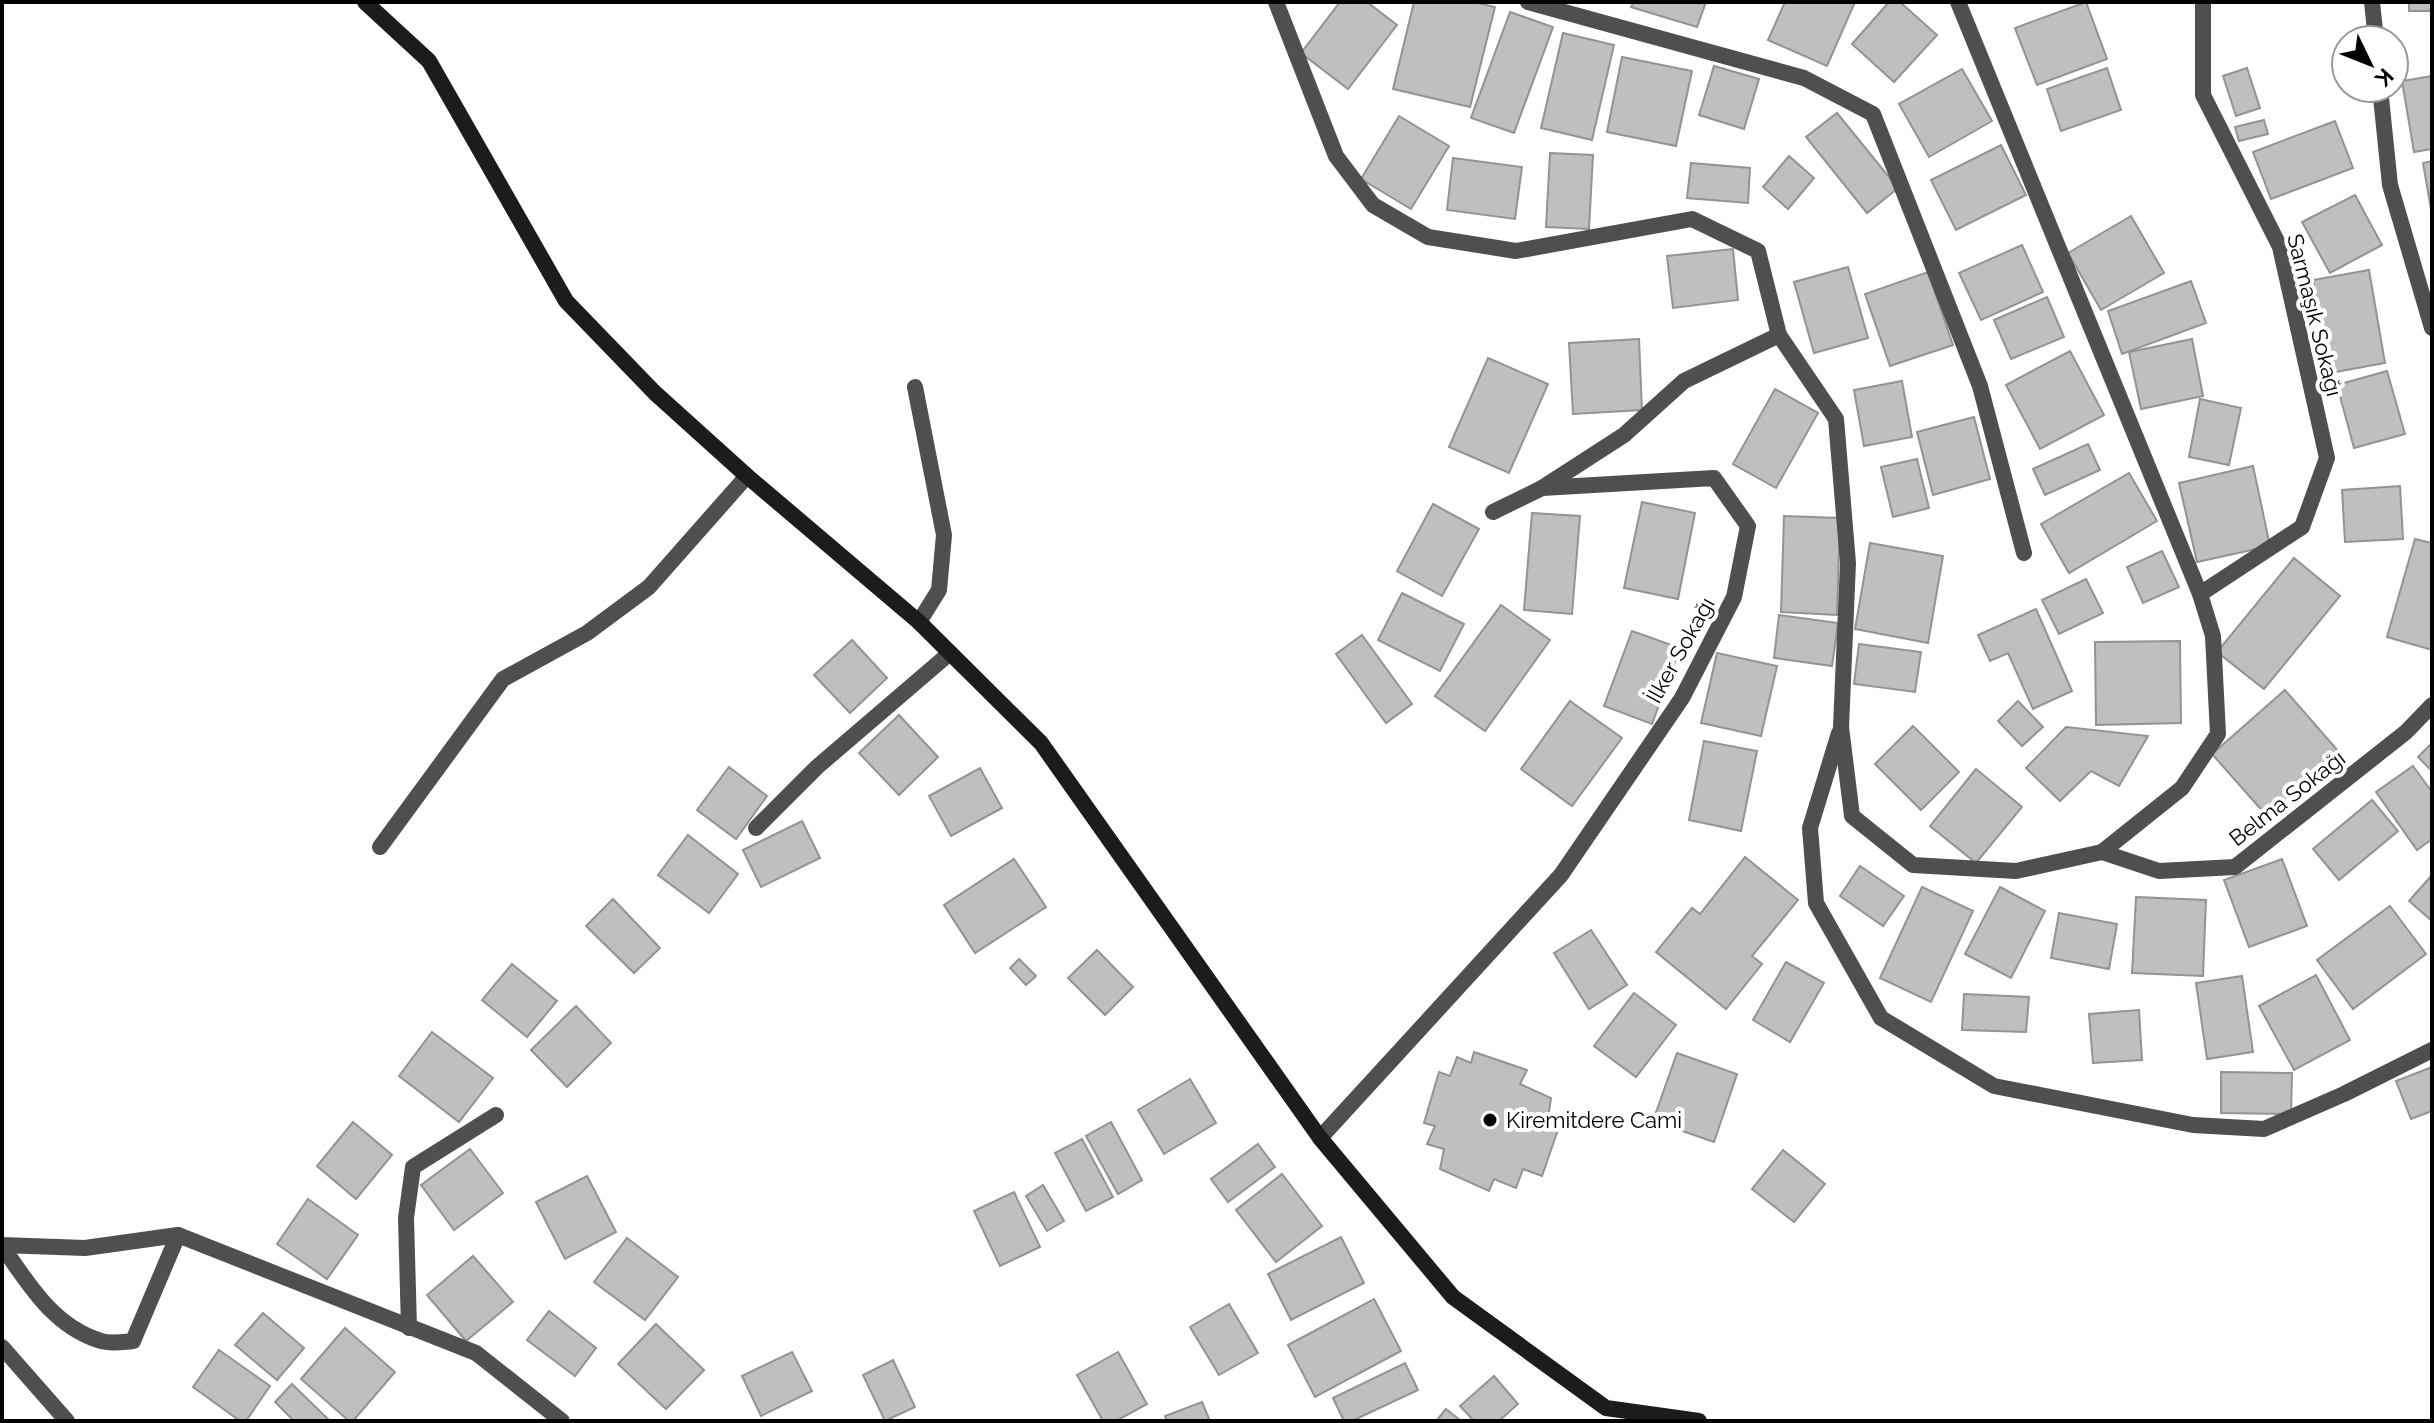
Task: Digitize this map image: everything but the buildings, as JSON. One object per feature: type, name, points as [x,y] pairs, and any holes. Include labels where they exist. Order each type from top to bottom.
[{"type":"street","points":[[365,2],[429,61],[566,301],[655,393],[747,476],[919,622],[1041,743],[1320,1138],[1453,1297],[1606,1408],[1699,1421]]},
{"type":"street","points":[[1276,2],[1336,156],[1373,205],[1428,237],[1516,251],[1692,219],[1758,251],[1779,335],[1836,419],[1848,563],[1841,727],[1852,816],[1913,865],[2016,871],[2102,852],[2182,788],[2218,734],[2213,636],[2200,594],[1958,2]]},
{"type":"street","points":[[1528,2],[1804,78],[1873,114],[1980,386],[2024,553]]},
{"type":"street","name":"Sarmaşık Sokağı","points":[[2200,594],[2302,527],[2327,458],[2280,247],[2203,95],[2203,2]]},
{"type":"street","points":[[2372,2],[2374,24]]},
{"type":"street","points":[[2382,104],[2390,185],[2432,328]]},
{"type":"street","points":[[1493,512],[1542,488],[1624,435],[1684,381],[1779,335]]},
{"type":"street","points":[[915,387],[944,535],[939,590],[919,622]]},
{"type":"street","points":[[380,847],[503,679],[587,633],[649,587],[747,476]]},
{"type":"street","name":"İlker Sokağı","points":[[1320,1138],[1561,875],[1682,698],[1734,597],[1748,526],[1714,478],[1542,488]]},
{"type":"street","points":[[756,828],[817,767],[950,653]]},
{"type":"street","name":"Belma Sokağı","points":[[2102,852],[2159,871],[2235,867],[2406,732],[2432,705]]},
{"type":"street","points":[[1841,727],[1810,828],[1816,903],[1881,1018],[1994,1086],[2193,1125],[2264,1129],[2432,1050]]},
{"type":"street","points":[[409,1328],[406,1218],[413,1167],[496,1115]]},
{"type":"street","points":[[2,1246],[36,1295],[67,1326],[104,1343],[133,1341],[178,1235]]},
{"type":"street","points":[[2,1246],[85,1248],[178,1235],[476,1353],[562,1421]]},
{"type":"street","points":[[2,1347],[67,1421]]},
{"type":"place","name":"Kiremitdere Cami","points":[[1490,1120]]}]
